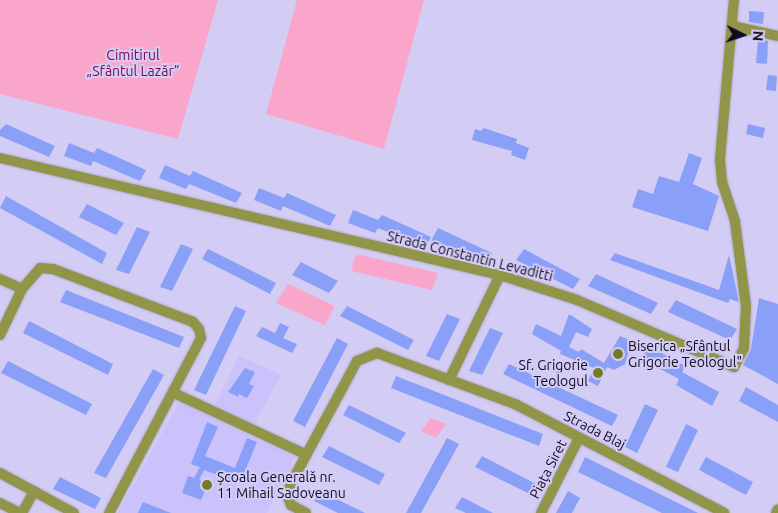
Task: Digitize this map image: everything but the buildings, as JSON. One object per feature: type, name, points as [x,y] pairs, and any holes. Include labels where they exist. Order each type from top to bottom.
[{"type":"street","name":"Strada Constantin Levaditti","points":[[0,158],[500,275],[577,300],[734,367],[744,348],[746,306],[735,221],[722,182],[720,159],[734,0]]},
{"type":"street","points":[[733,26],[778,36]]},
{"type":"street","points":[[0,335],[22,289],[40,268],[53,269],[193,322],[201,338],[174,393],[109,513]]},
{"type":"street","points":[[449,380],[500,275]]},
{"type":"street","points":[[0,279],[22,289]]},
{"type":"street","name":"Strada Blaj","points":[[306,513],[291,505],[288,489],[305,454],[357,361],[365,356],[377,353],[515,404],[724,513]]},
{"type":"street","points":[[174,393],[305,454]]},
{"type":"street","name":"Piața Siret","points":[[541,513],[579,438]]},
{"type":"street","points":[[0,473],[74,513]]},
{"type":"street","points":[[0,503],[21,513],[34,491]]},
{"type":"shaded area","points":[[239,356],[281,375],[254,425],[214,407]]},
{"type":"shaded area","name":"Școala Generală nr. 11 Mihail Sadoveanu","points":[[179,402],[295,457],[267,513],[118,513]]},
{"type":"green space","name":"Cimitirul „Sfântul Lazăr”","points":[[0,0],[218,0],[178,139],[0,94]]},
{"type":"green space","points":[[297,0],[424,0],[384,149],[266,114]]},
{"type":"green space","points":[[356,254],[438,273],[432,290],[351,271]]},
{"type":"green space","points":[[288,284],[335,306],[325,325],[276,303]]},
{"type":"green space","points":[[431,418],[446,424],[436,438],[421,431]]},
{"type":"place","name":"Biserica „Sfântul Grigorie Teologul\"","points":[[618,354]]},
{"type":"place","name":"Sf. Grigorie Teologul","points":[[598,373]]},
{"type":"place","name":"Școala Generală nr. 11 Mihail Sadoveanu","points":[[207,485]]}]
